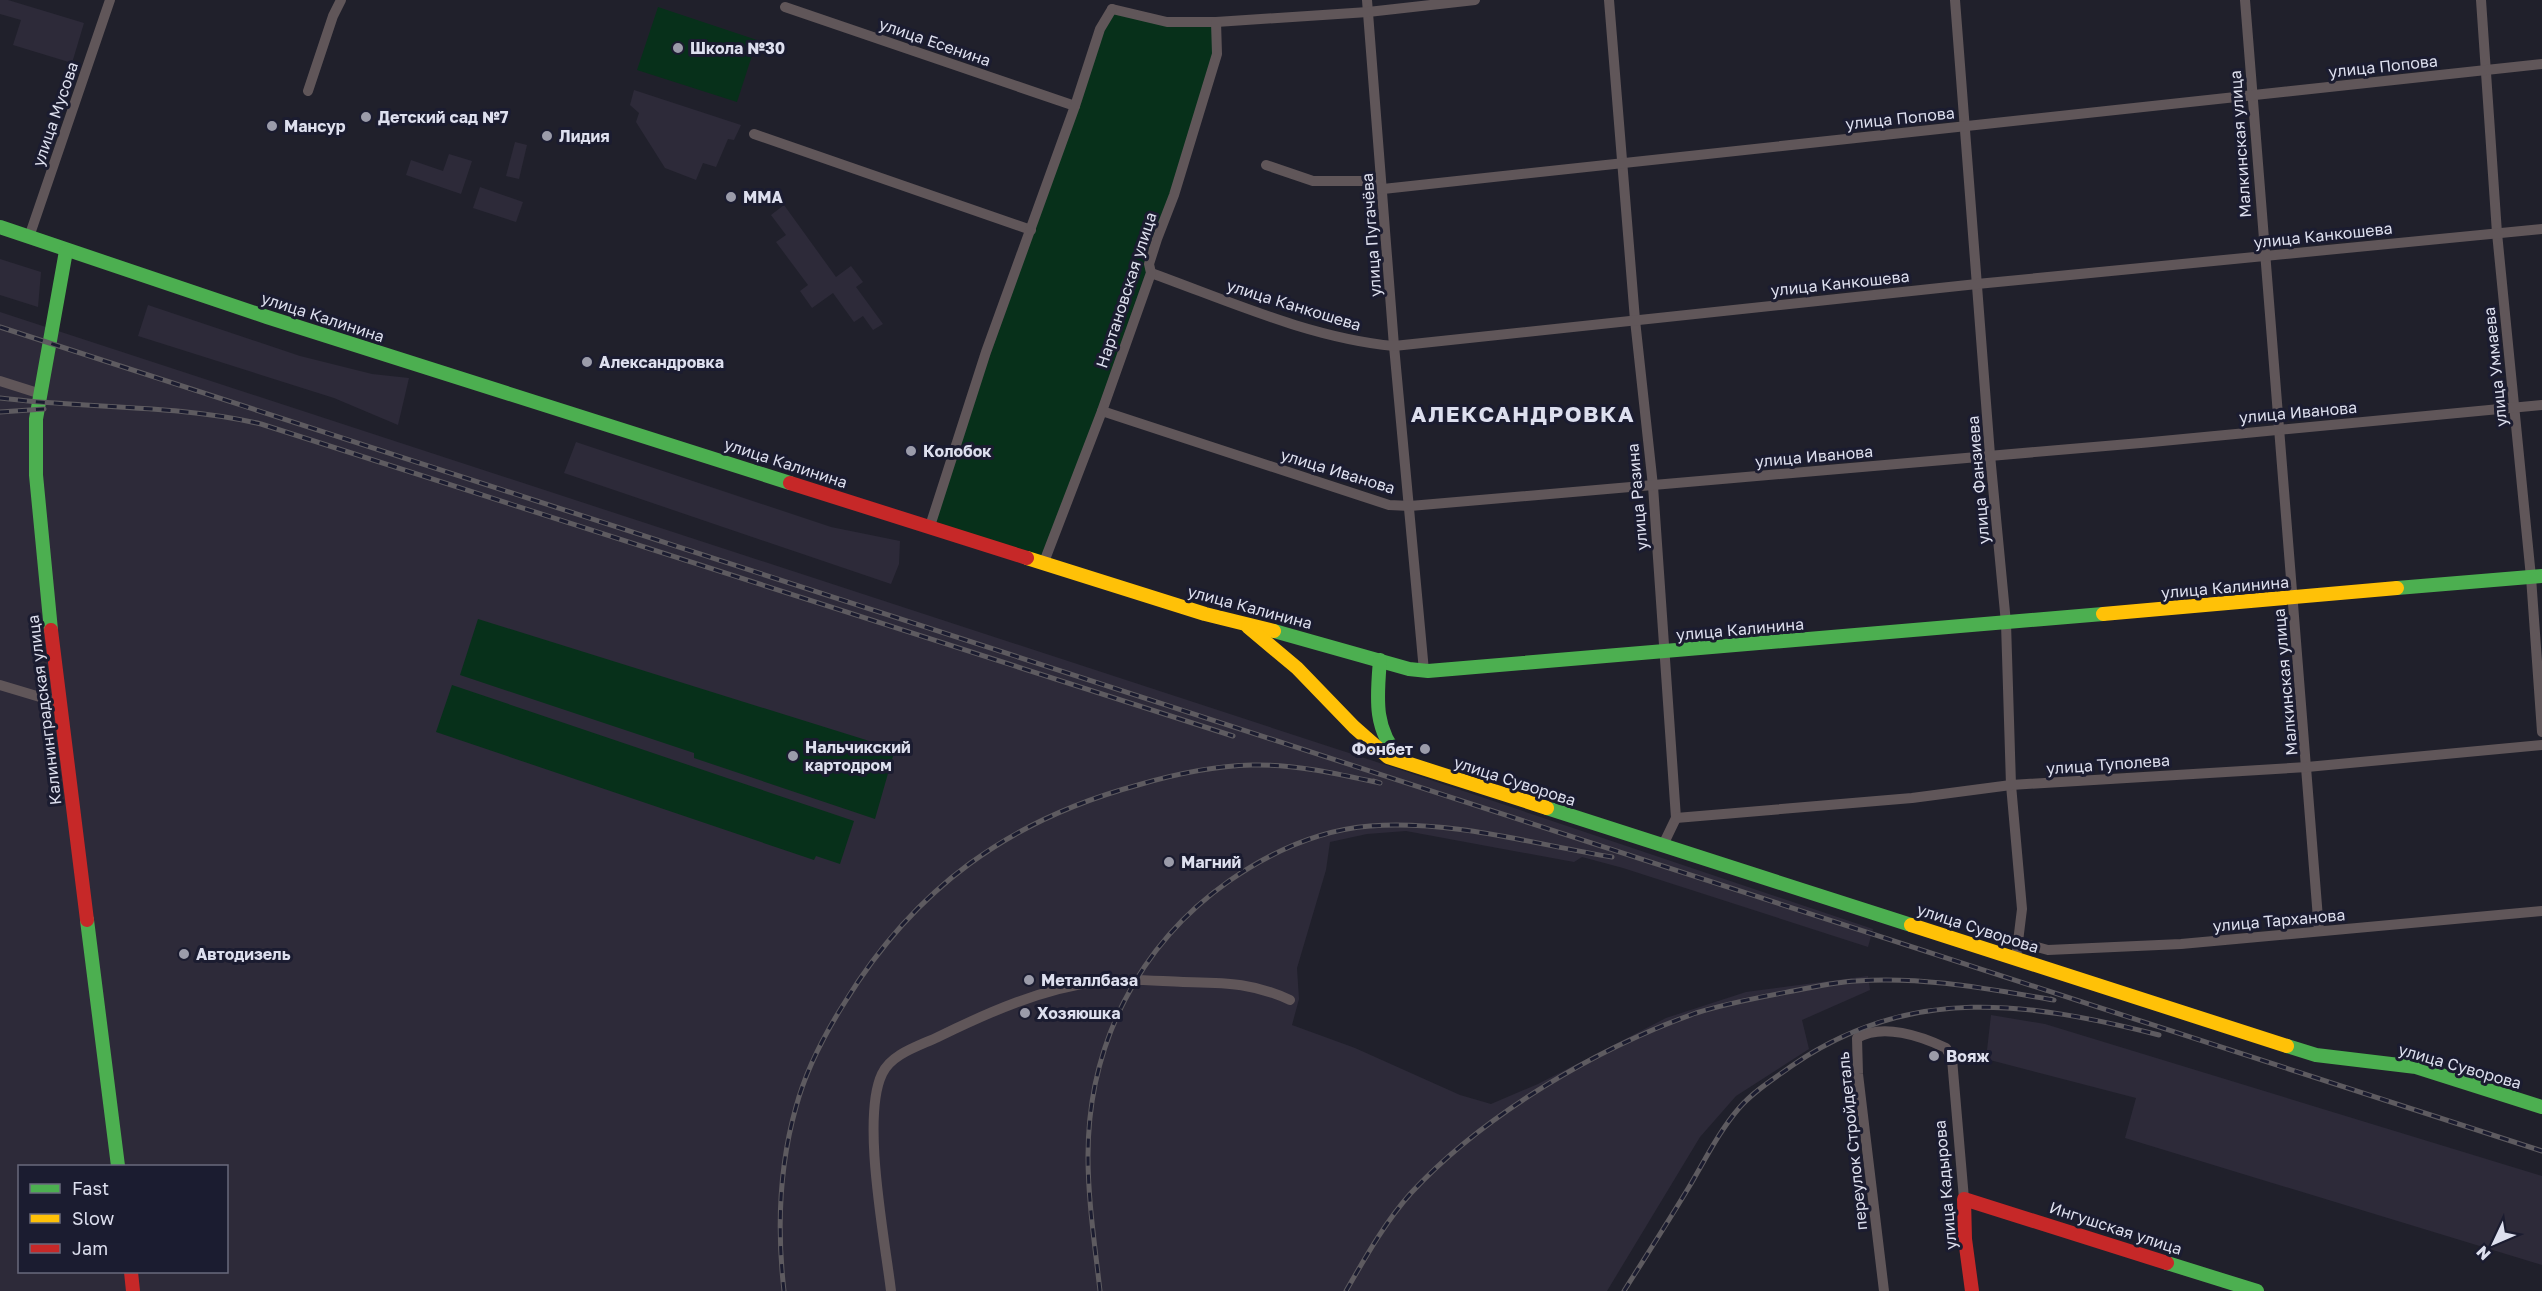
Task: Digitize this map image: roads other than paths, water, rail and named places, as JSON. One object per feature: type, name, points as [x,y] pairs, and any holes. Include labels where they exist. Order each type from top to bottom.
[{"type":"main road","name":"улица Калинина","points":[[0,227],[267,317],[1205,614],[1392,665],[1424,671],[2536,577]]},
{"type":"main road","name":"Калининградская улица","points":[[66,251],[36,419],[36,475],[60,703],[118,1165]]},
{"type":"main road","name":"улица Суворова","points":[[1243,623],[1297,668],[1380,752],[1407,763],[2316,1055],[2416,1067],[2542,1107]]},
{"type":"main road","points":[[1380,660],[1376,708],[1378,724],[1394,752],[1407,763]]},
{"type":"main road","name":"улица Кадырова","points":[[1964,1199],[1965,1239],[1972,1291]]},
{"type":"main road","name":"Ингушская улица","points":[[1964,1199],[2257,1291]]},
{"type":"main road","points":[[131,1273],[133,1291]]},
{"type":"street","name":"улица Мусова","points":[[29,237],[110,0]]},
{"type":"street","points":[[308,91],[333,16],[341,0]]},
{"type":"street","name":"улица Пугачёва","points":[[1367,0],[1394,346],[1424,671]]},
{"type":"street","points":[[930,526],[986,352],[1075,106],[1100,29],[1112,4],[1167,22],[1216,22],[1368,12],[1475,0]]},
{"type":"street","name":"улица Разина","points":[[1609,0],[1635,320],[1653,486],[1676,818],[1663,846]]},
{"type":"street","name":"улица Фанзиева","points":[[1955,0],[1990,455],[2006,623],[2011,785],[2022,909],[2016,958]]},
{"type":"street","name":"Малкинская улица","points":[[2245,0],[2319,931]]},
{"type":"street","name":"улица Уммаева","points":[[2481,0],[2497,233],[2515,408],[2536,577],[2542,732]]},
{"type":"street","name":"улица Есенина","points":[[785,7],[1075,106]]},
{"type":"street","name":"Нартановская улица","points":[[1044,562],[1102,411],[1150,273],[1149,264],[1156,238],[1174,195],[1217,54],[1216,22]]},
{"type":"street","name":"улица Попова","points":[[1266,165],[1313,181],[1371,181],[1383,189],[2542,64]]},
{"type":"street","points":[[754,134],[1031,230]]},
{"type":"street","name":"улица Канкошева","points":[[1150,273],[1301,326],[1367,343],[1394,346],[1977,284],[2542,229]]},
{"type":"street","points":[[0,381],[41,394]]},
{"type":"street","name":"улица Иванова","points":[[1102,411],[1389,505],[1410,506],[2280,428],[2443,416],[2542,405]]},
{"type":"street","points":[[0,685],[60,703]]},
{"type":"street","name":"улица Туполева","points":[[1676,818],[1912,798],[2011,785],[2307,766],[2542,745]]},
{"type":"street","name":"улица Тарханова","points":[[2019,942],[2048,950],[2181,944],[2542,911]]},
{"type":"street","points":[[891,1291],[875,1161],[874,1117],[878,1084],[892,1060],[994,1011],[1032,997],[1102,981],[1242,984],[1269,990],[1290,1000]]},
{"type":"street","name":"переулок Стройдеталь","points":[[1884,1291],[1858,1074],[1857,1038],[1875,1032],[1890,1032],[1905,1033],[1930,1040],[1946,1048],[1952,1059],[1952,1077]]},
{"type":"street","name":"улица Кадырова","points":[[1952,1077],[1964,1199]]},
{"type":"railway","points":[[0,327],[2542,1151]]},
{"type":"railway","points":[[0,398],[196,413],[261,424],[1233,736]]},
{"type":"railway","points":[[0,412],[44,409]]},
{"type":"railway","points":[[784,1291],[780,1222],[783,1176],[790,1130],[805,1080],[830,1027],[872,961],[934,892],[969,864],[1007,839],[1048,818],[1091,800],[1166,777],[1223,767],[1268,765],[1317,770],[1380,783],[1373,781]]},
{"type":"railway","points":[[1100,1291],[1088,1173],[1090,1115],[1097,1075],[1124,1001],[1144,967],[1169,935],[1197,907],[1245,870],[1279,852],[1296,844],[1351,828],[1431,826],[1492,834],[1612,857]]},
{"type":"railway","points":[[1346,1291],[1376,1240],[1402,1204],[1440,1164],[1472,1137],[1543,1087],[1581,1065],[1658,1028],[1696,1013],[1732,1003],[1848,982],[1881,980],[1931,982],[2054,1000],[2051,999]]},
{"type":"railway","points":[[1624,1291],[1732,1116],[1759,1090],[1793,1065],[1837,1039],[1882,1022],[1926,1011],[1971,1007],[2063,1014],[2159,1035]]},
{"type":"place","name":"Школа №30","points":[[678,48]]},
{"type":"place","name":"Детский сад №7","points":[[366,117]]},
{"type":"place","name":"Мансур","points":[[272,126]]},
{"type":"place","name":"Лидия","points":[[547,136]]},
{"type":"place","name":"MMA","points":[[731,197]]},
{"type":"place","name":"Александровка","points":[[587,362]]},
{"type":"place","name":"Колобок","points":[[911,451]]},
{"type":"place","name":"Фонбет","points":[[1425,749]]},
{"type":"place","name":"Нальчикский картодром","points":[[793,756]]},
{"type":"place","name":"Магний","points":[[1169,862]]},
{"type":"place","name":"Автодизель","points":[[184,954]]},
{"type":"place","name":"Металлбаза","points":[[1029,980]]},
{"type":"place","name":"Хозяюшка","points":[[1025,1013]]},
{"type":"place","name":"Вояж","points":[[1934,1056]]},
{"type":"district","name":"АЛЕКСАНДРОВКА","points":[[1523,414]]}]
